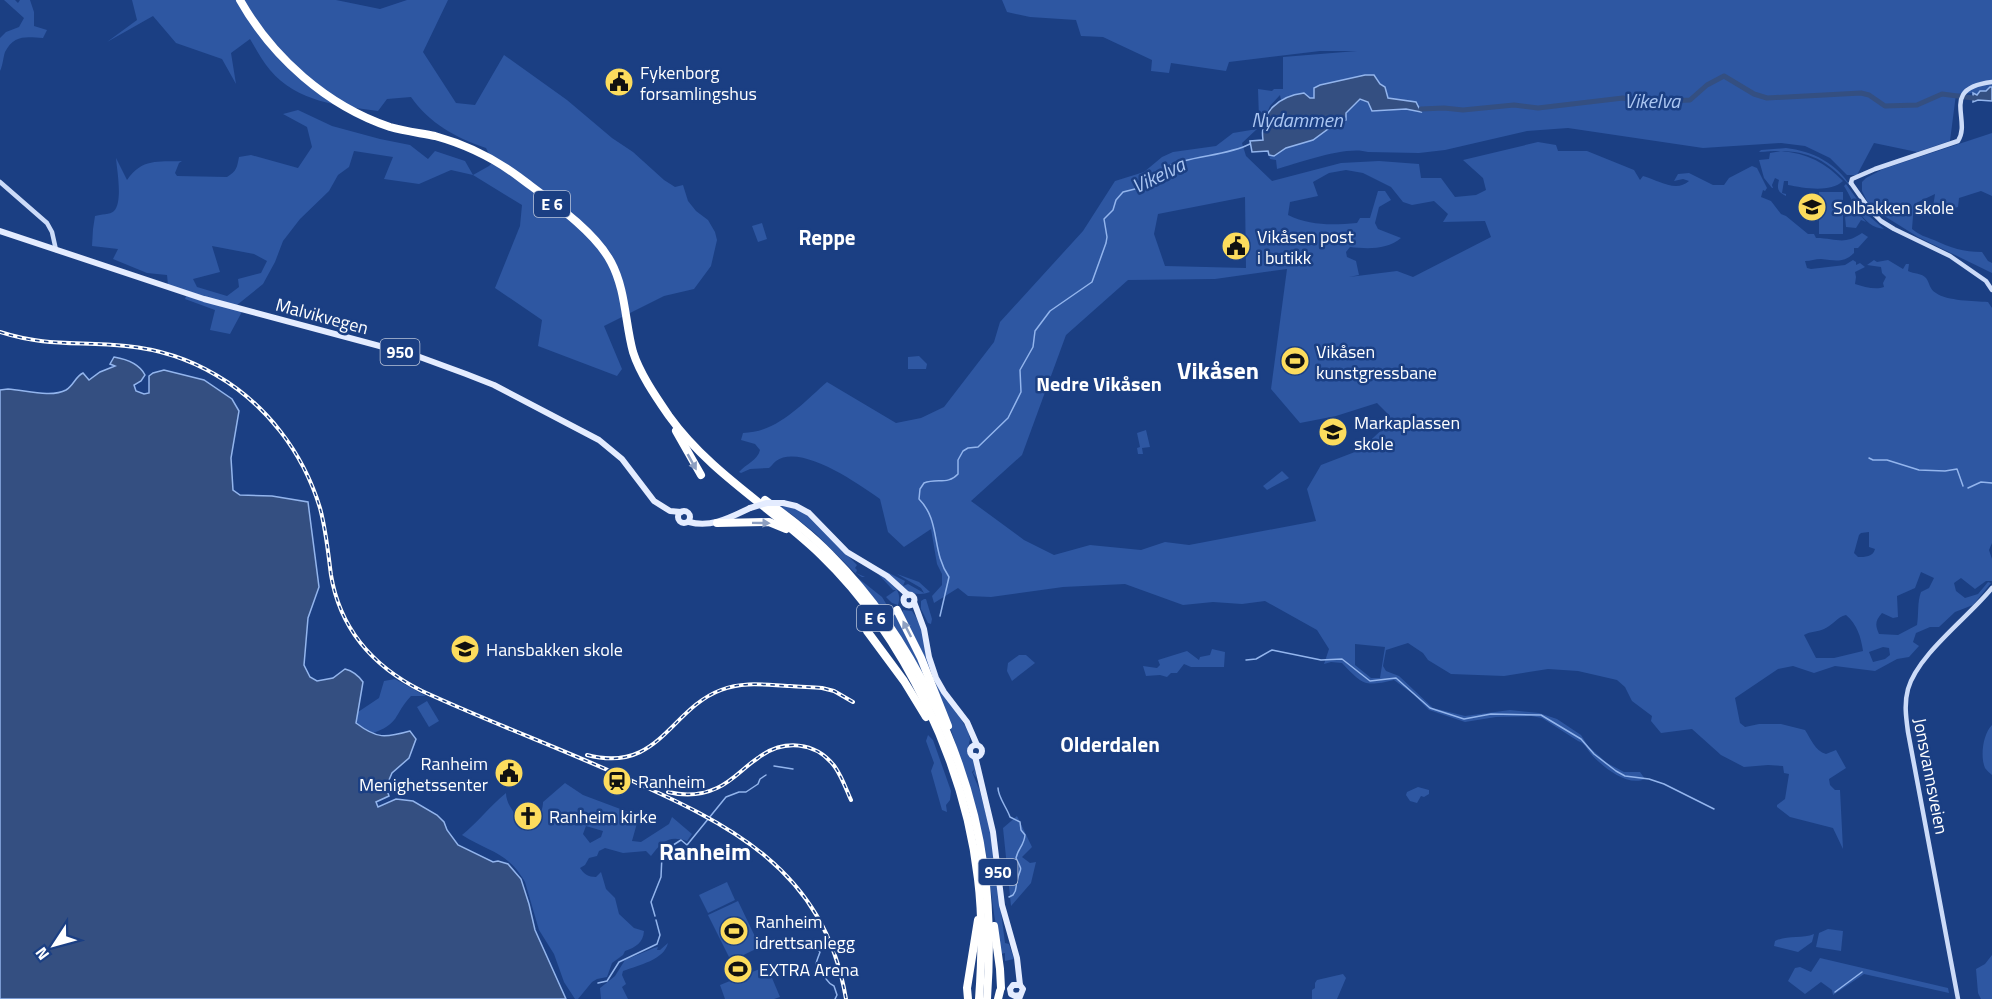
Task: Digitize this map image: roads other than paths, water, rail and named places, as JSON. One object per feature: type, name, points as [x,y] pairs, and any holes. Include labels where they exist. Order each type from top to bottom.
[{"type":"highway","name":"E 6","points":[[240,0],[276,50],[291,66],[331,97],[386,126],[449,141],[494,161],[517,176],[587,232],[602,248],[617,275],[633,351],[701,475]]},
{"type":"highway","name":"E 6","points":[[633,348],[665,405],[701,450],[732,477],[813,537],[840,564],[864,591],[891,628],[918,674],[953,752],[969,797],[978,832],[985,913],[979,999]]},
{"type":"highway","name":"E 6","points":[[666,411],[689,441],[711,464],[801,537],[848,584],[881,626],[912,680],[937,731],[952,770],[968,825],[990,945],[987,999]]},
{"type":"highway","name":"E 6","points":[[717,523],[770,522],[801,537]]},
{"type":"highway","name":"E 6","points":[[894,611],[927,670],[952,739],[953,752]]},
{"type":"highway","name":"E 6","points":[[870,630],[937,731]]},
{"type":"highway","name":"E 6","points":[[985,913],[993,924],[998,953],[1000,993]]},
{"type":"highway","name":"E 6","points":[[968,999],[967,988],[978,922],[985,913]]},
{"type":"main road","points":[[1992,82],[1976,85],[1960,101],[1962,132],[1958,141],[1872,170],[1852,179],[1851,183],[1870,210],[1881,221],[1950,256],[1986,281],[1992,290]]},
{"type":"main road","points":[[0,182],[45,221],[53,235],[52,248]]},
{"type":"main road","name":"Malvikvegen","points":[[0,231],[226,306],[417,356],[494,386],[605,444],[622,459],[652,499],[679,520]]},
{"type":"main road","points":[[670,511],[686,511],[689,519],[698,523],[717,523],[767,503],[783,503],[800,508],[813,516],[847,552],[887,576],[900,588],[908,601],[870,630]]},
{"type":"main road","points":[[681,512],[679,520],[683,523],[689,519]]},
{"type":"main road","name":"Jonsvannsveien","points":[[1958,999],[1908,732],[1906,704],[1911,680],[1919,667],[1992,588]]},
{"type":"main road","name":"950","points":[[908,601],[918,614],[924,629],[929,657],[936,678],[967,722],[974,746],[971,753],[977,756]]},
{"type":"main road","name":"950","points":[[974,746],[982,750],[977,756],[978,766],[993,832],[1003,913],[1017,958],[1016,985],[1010,989],[1017,997],[1023,991],[1016,985]]},
{"type":"water","name":"Nydammen","points":[[1374,75],[1385,87],[1388,98],[1416,102],[1421,112],[1406,109],[1372,111],[1368,102],[1360,99],[1346,113],[1346,120],[1335,124],[1313,140],[1286,148],[1274,156],[1269,155],[1268,151],[1252,152],[1250,141],[1263,140],[1264,121],[1279,102],[1304,93],[1314,98],[1314,88],[1320,85]]},
{"type":"water","points":[[1992,87],[1992,101],[1973,102],[1973,93],[1977,95],[1980,91],[1986,91]]},
{"type":"water","points":[[114,357],[132,362],[139,367],[145,375],[134,385],[136,391],[144,394],[149,393],[149,376],[164,370],[204,380],[232,399],[239,411],[231,458],[233,490],[240,495],[272,496],[308,502],[319,587],[308,618],[304,665],[310,677],[317,681],[333,678],[345,669],[353,672],[363,682],[356,723],[382,736],[410,731],[416,739],[409,758],[392,773],[386,787],[389,796],[376,802],[378,807],[396,799],[413,801],[437,815],[458,845],[493,862],[508,864],[521,879],[535,930],[566,999],[0,999],[0,390],[60,392],[69,388],[83,373],[89,380],[100,372],[115,366],[110,364]]},
{"type":"waterway","name":"Vikelva","points":[[1421,109],[1463,110],[1514,105],[1538,108],[1623,98],[1643,102],[1690,100],[1707,85],[1724,76],[1754,94],[1767,98],[1861,93],[1869,95],[1885,106],[1917,105],[1942,94],[1973,98]]},
{"type":"waterway","name":"Vikelva","points":[[940,616],[949,577],[943,567],[930,517],[919,499],[920,489],[924,483],[950,479],[958,474],[958,460],[963,451],[978,447],[1008,418],[1021,392],[1020,370],[1033,347],[1035,331],[1050,311],[1092,282],[1106,243],[1104,219],[1113,210],[1116,200],[1123,192],[1143,187],[1157,173],[1170,166],[1228,152],[1250,144]]},
{"type":"waterway","points":[[1869,458],[1887,460],[1919,470],[1957,469],[1963,486]]},
{"type":"waterway","points":[[1968,488],[1981,482],[1992,483]]},
{"type":"waterway","points":[[1246,660],[1256,659],[1272,650],[1321,660],[1342,659],[1370,681],[1396,678],[1430,708],[1464,719],[1491,714],[1541,715],[1581,739],[1594,754],[1625,776],[1649,779],[1664,784],[1714,809]]},
{"type":"waterway","name":"Vikelva","points":[[774,766],[793,769]]},
{"type":"waterway","name":"Vikelva","points":[[655,916],[651,902],[661,877],[664,851],[681,840],[687,845],[726,797],[746,792],[766,775]]},
{"type":"waterway","points":[[998,788],[1010,817],[1020,822],[1021,830],[1025,835],[1016,858],[1021,870],[1016,890],[1009,897]]},
{"type":"waterway","name":"Vikelva","points":[[598,983],[607,981],[619,962],[657,944],[660,935],[656,920]]},
{"type":"waterway","points":[[813,943],[820,952],[816,967],[834,986],[837,995],[835,999]]},
{"type":"waterway","points":[[1835,992],[1862,972]]},
{"type":"railway","points":[[0,332],[48,342],[126,346],[172,356],[216,375],[251,400],[280,431],[304,468],[320,508],[331,575],[342,613],[351,629],[374,658],[422,691],[595,764],[698,812],[766,856],[794,883],[817,916],[834,954],[846,999]]},
{"type":"railway","points":[[587,755],[611,758],[631,756],[648,748],[704,699],[721,690],[738,685],[764,684],[822,688],[834,691],[853,702]]},
{"type":"railway","points":[[668,792],[693,794],[711,790],[728,782],[768,752],[788,746],[799,746],[809,748],[827,758],[842,779],[851,800]]},
{"type":"place","name":"Fykenborg forsamlingshus","points":[[619,82]]},
{"type":"place","name":"Solbakken skole","points":[[1812,207]]},
{"type":"place","name":"Vikåsen post i butikk","points":[[1236,246]]},
{"type":"place","name":"Vikåsen kunstgressbane","points":[[1295,361]]},
{"type":"place","name":"Markaplassen skole","points":[[1333,432]]},
{"type":"place","name":"Hansbakken skole","points":[[465,649]]},
{"type":"place","name":"Ranheim Menighetssenter","points":[[509,773]]},
{"type":"place","name":"Ranheim","points":[[617,781]]},
{"type":"place","name":"Ranheim kirke","points":[[528,816]]},
{"type":"place","name":"Ranheim idrettsanlegg","points":[[734,931]]},
{"type":"place","name":"EXTRA Arena","points":[[738,969]]},
{"type":"district","name":"Reppe","points":[[827,237]]},
{"type":"district","name":"Vikåsen","points":[[1218,370]]},
{"type":"district","name":"Nedre Vikåsen","points":[[1099,383]]},
{"type":"district","name":"Olderdalen","points":[[1110,744]]},
{"type":"district","name":"Ranheim","points":[[705,851]]}]
